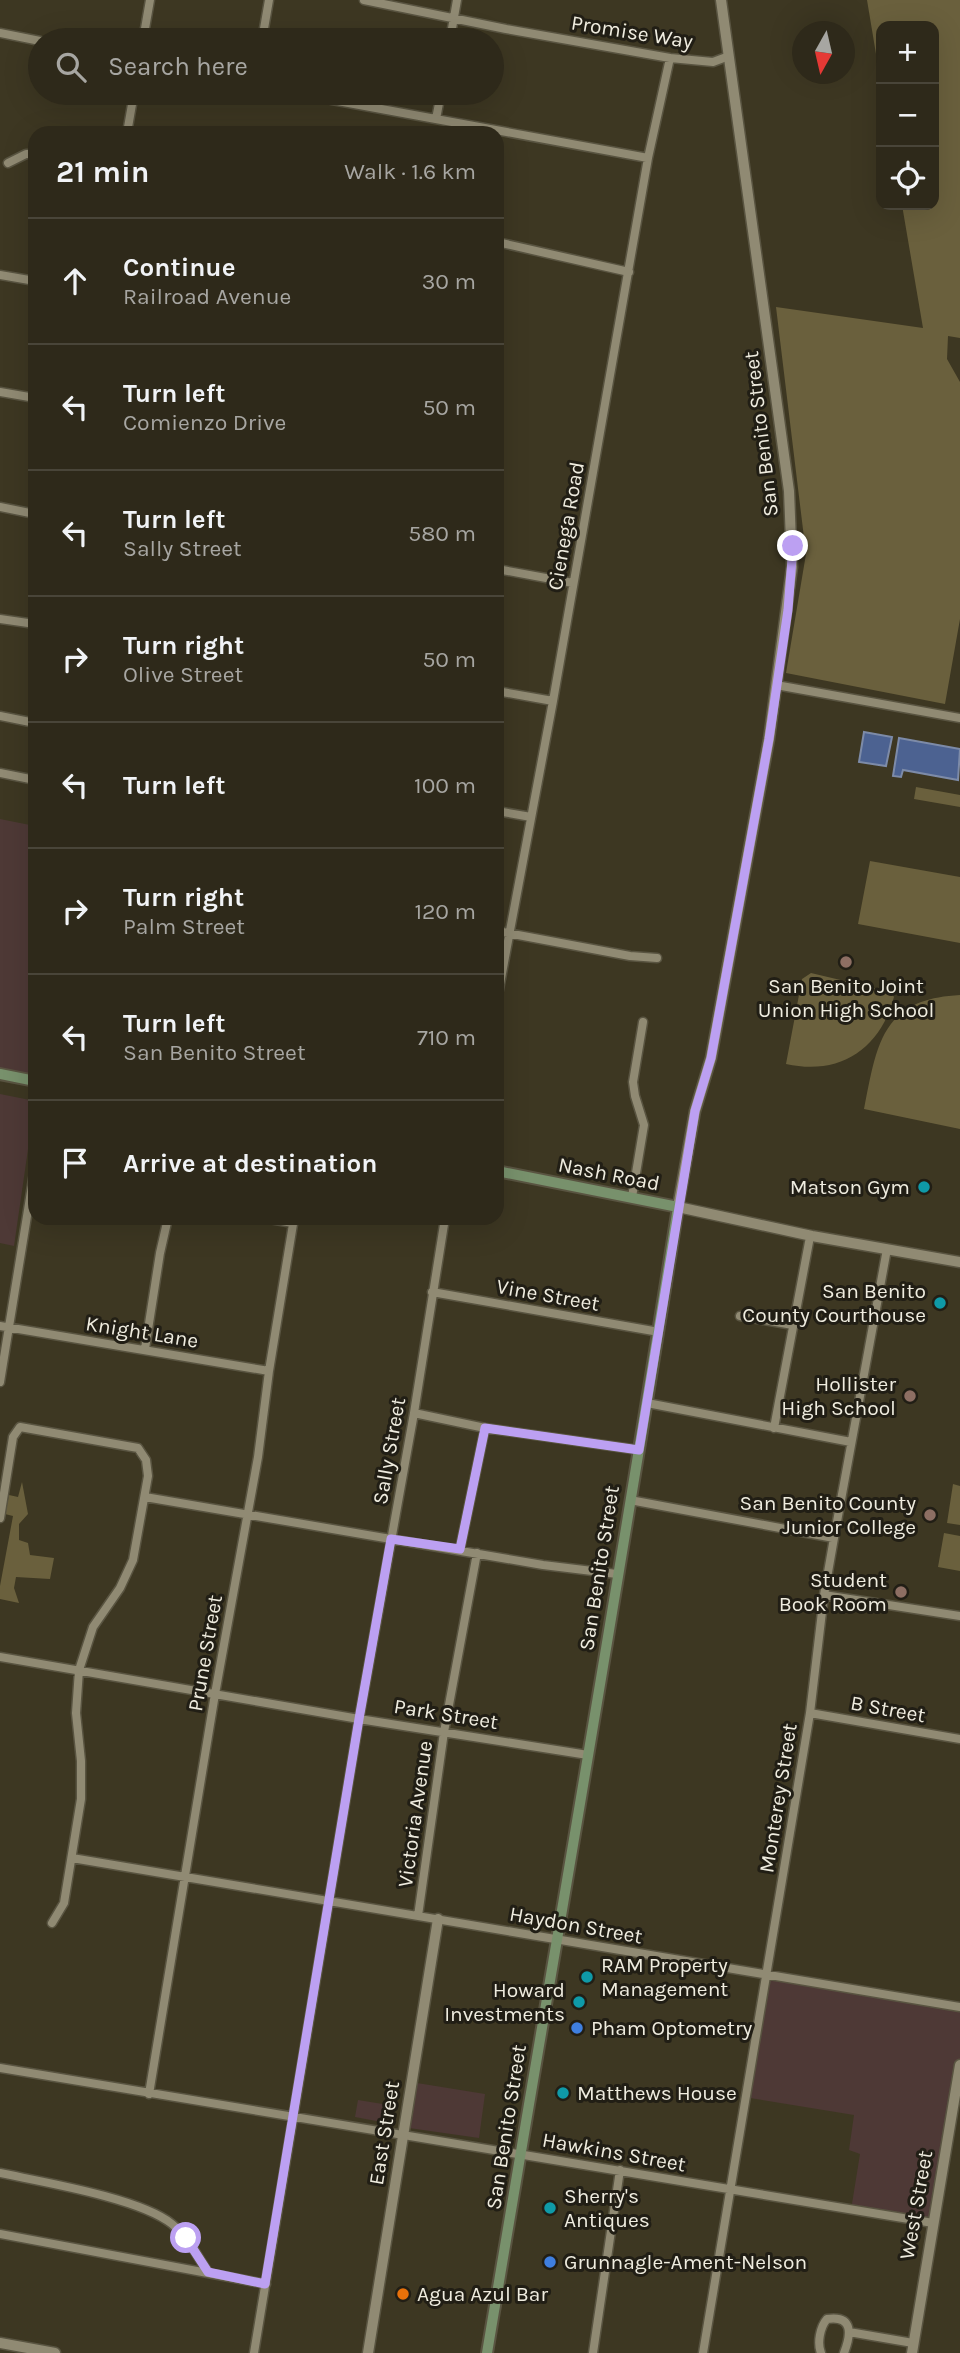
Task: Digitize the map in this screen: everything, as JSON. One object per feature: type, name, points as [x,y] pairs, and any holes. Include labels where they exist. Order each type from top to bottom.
[{"type":"main road","points":[[0,1074],[28,1080]]},
{"type":"main road","name":"Nash Road","points":[[504,1172],[678,1207]]},
{"type":"main road","name":"San Benito Street","points":[[487,2353],[508,2240],[519,2154],[678,1207]]},
{"type":"street","points":[[145,28],[150,0]]},
{"type":"street","points":[[264,28],[269,0]]},
{"type":"street","name":"Promise Way","points":[[365,0],[670,58],[713,62],[729,56]]},
{"type":"street","points":[[452,28],[457,0]]},
{"type":"street","name":"San Benito Street","points":[[678,1207],[695,1111],[711,1058],[749,854],[792,567],[791,508],[721,0]]},
{"type":"street","points":[[0,33],[28,39]]},
{"type":"street","name":"Cienega Road","points":[[504,961],[553,701],[648,158],[670,58]]},
{"type":"street","points":[[128,126],[132,105]]},
{"type":"street","points":[[360,105],[474,126]]},
{"type":"street","points":[[436,119],[439,105]]},
{"type":"street","points":[[504,132],[648,158]]},
{"type":"street","points":[[8,163],[28,154]]},
{"type":"street","points":[[504,244],[629,272]]},
{"type":"street","points":[[0,275],[28,280]]},
{"type":"street","points":[[0,392],[28,397]]},
{"type":"street","points":[[0,507],[28,513]]},
{"type":"street","points":[[504,570],[573,583]]},
{"type":"street","points":[[0,619],[28,624]]},
{"type":"street","points":[[776,685],[960,719]]},
{"type":"street","points":[[504,692],[553,701]]},
{"type":"street","points":[[0,716],[28,722]]},
{"type":"street","points":[[0,773],[28,779]]},
{"type":"street","points":[[504,812],[531,817]]},
{"type":"street","points":[[504,932],[630,956],[656,958]]},
{"type":"street","points":[[632,1197],[644,1125],[633,1082],[643,1022]]},
{"type":"street","points":[[0,1382],[4,1327],[28,1203]]},
{"type":"street","name":"Nash Road","points":[[678,1207],[812,1236],[960,1262]]},
{"type":"street","points":[[145,1349],[166,1225]]},
{"type":"street","name":"Prune Street","points":[[149,2094],[215,1694],[248,1514],[293,1225]]},
{"type":"street","name":"Sally Street","points":[[254,2353],[444,1225]]},
{"type":"street","points":[[774,1428],[809,1242]]},
{"type":"street","name":"Monterey Street","points":[[703,2353],[810,1713],[824,1595],[887,1249]]},
{"type":"street","name":"Vine Street","points":[[432,1292],[659,1332]]},
{"type":"street","points":[[740,1316],[793,1325]]},
{"type":"street","name":"Knight Lane","points":[[4,1327],[269,1371]]},
{"type":"street","points":[[647,1403],[851,1442]]},
{"type":"street","points":[[414,1413],[485,1428],[639,1450]]},
{"type":"street","points":[[0,1512],[13,1437],[20,1427],[138,1448],[146,1460],[148,1476],[133,1560],[120,1588],[93,1627],[79,1670],[76,1713],[82,1781],[80,1810],[64,1903],[52,1923]]},
{"type":"street","points":[[460,1549],[485,1428]]},
{"type":"street","points":[[145,1497],[617,1574]]},
{"type":"street","points":[[630,1500],[834,1538]]},
{"type":"street","name":"Victoria Avenue","points":[[418,1916],[444,1732],[477,1553]]},
{"type":"street","points":[[824,1595],[960,1616]]},
{"type":"street","name":"Park Street","points":[[0,1657],[359,1719],[588,1755]]},
{"type":"street","name":"B Street","points":[[810,1713],[960,1739]]},
{"type":"street","name":"Haydon Street","points":[[72,1858],[960,2007]]},
{"type":"street","name":"East Street","points":[[368,2353],[438,1920]]},
{"type":"street","name":"West Street","points":[[912,2348],[960,2064]]},
{"type":"street","name":"Hawkins Street","points":[[0,2068],[933,2223]]},
{"type":"street","points":[[593,2353],[620,2171]]},
{"type":"street","points":[[0,2173],[117,2200],[157,2215],[172,2224],[186,2238],[208,2272]]},
{"type":"street","points":[[0,2234],[265,2284]]},
{"type":"street","points":[[821,2353],[819,2343],[825,2320],[830,2318],[841,2319],[848,2326],[844,2353]]},
{"type":"street","points":[[849,2332],[912,2348]]},
{"type":"street","points":[[0,2343],[55,2353]]},
{"type":"shaded area","points":[[867,0],[960,0],[960,338],[948,336],[947,359],[960,382],[960,619],[945,704],[786,673],[806,554],[776,307],[923,328],[903,210],[939,210],[939,21],[876,21],[876,54]]},
{"type":"shaded area","points":[[916,787],[960,795],[960,807],[914,799]]},
{"type":"shaded area","points":[[0,819],[28,825],[28,1077],[0,1071]]},
{"type":"shaded area","points":[[870,861],[960,877],[960,943],[858,924]]},
{"type":"shaded area","points":[[811,973],[891,992],[894,997],[879,1031],[855,1054],[824,1066],[786,1064],[802,979]]},
{"type":"shaded area","points":[[960,995],[960,1129],[864,1109],[880,1045],[899,1015],[914,1005],[934,998]]},
{"type":"shaded area","points":[[0,1094],[28,1100],[28,1149],[14,1246],[0,1243]]},
{"type":"shaded area","points":[[22,1482],[28,1514],[19,1524],[19,1540],[28,1543],[30,1555],[54,1558],[50,1579],[16,1577],[14,1588],[19,1603],[0,1599],[0,1586],[13,1516],[5,1514],[9,1495],[18,1497]]},
{"type":"shaded area","points":[[953,1484],[960,1486],[960,1525],[947,1523]]},
{"type":"shaded area","points":[[944,1533],[960,1536],[960,1571],[938,1567]]},
{"type":"shaded area","points":[[767,1975],[960,2007],[960,2065],[933,2223],[851,2210],[860,2154],[849,2150],[854,2115],[744,2097]]},
{"type":"shaded area","points":[[417,2083],[485,2094],[479,2138],[409,2128]]},
{"type":"shaded area","points":[[358,2100],[395,2106],[392,2124],[355,2117]]},
{"type":"water","points":[[864,732],[892,737],[886,766],[859,762]]},
{"type":"water","points":[[899,738],[960,749],[958,780],[903,770],[901,777],[893,776]]},
{"type":"place","name":"San Benito Joint Union High School","points":[[846,962]]},
{"type":"place","name":"Matson Gym","points":[[924,1187]]},
{"type":"place","name":"San Benito County Courthouse","points":[[940,1303]]},
{"type":"place","name":"Hollister High School","points":[[910,1396]]},
{"type":"place","name":"San Benito County Junior College","points":[[930,1515]]},
{"type":"place","name":"Student Book Room","points":[[901,1592]]},
{"type":"place","name":"RAM Property Management","points":[[587,1977]]},
{"type":"place","name":"Howard Investments","points":[[579,2002]]},
{"type":"place","name":"Pham Optometry","points":[[577,2028]]},
{"type":"place","name":"Matthews House","points":[[563,2093]]},
{"type":"place","name":"Sherry's Antiques","points":[[550,2208]]},
{"type":"place","name":"Grunnagle-Ament-Nelson","points":[[550,2262]]},
{"type":"place","name":"Agua Azul Bar","points":[[403,2294]]},
{"type":"route","points":[[186,2238],[208,2272],[265,2284],[391,1539],[460,1549],[485,1428],[639,1450],[695,1111],[711,1058],[769,739],[788,610],[793,546]]}]
